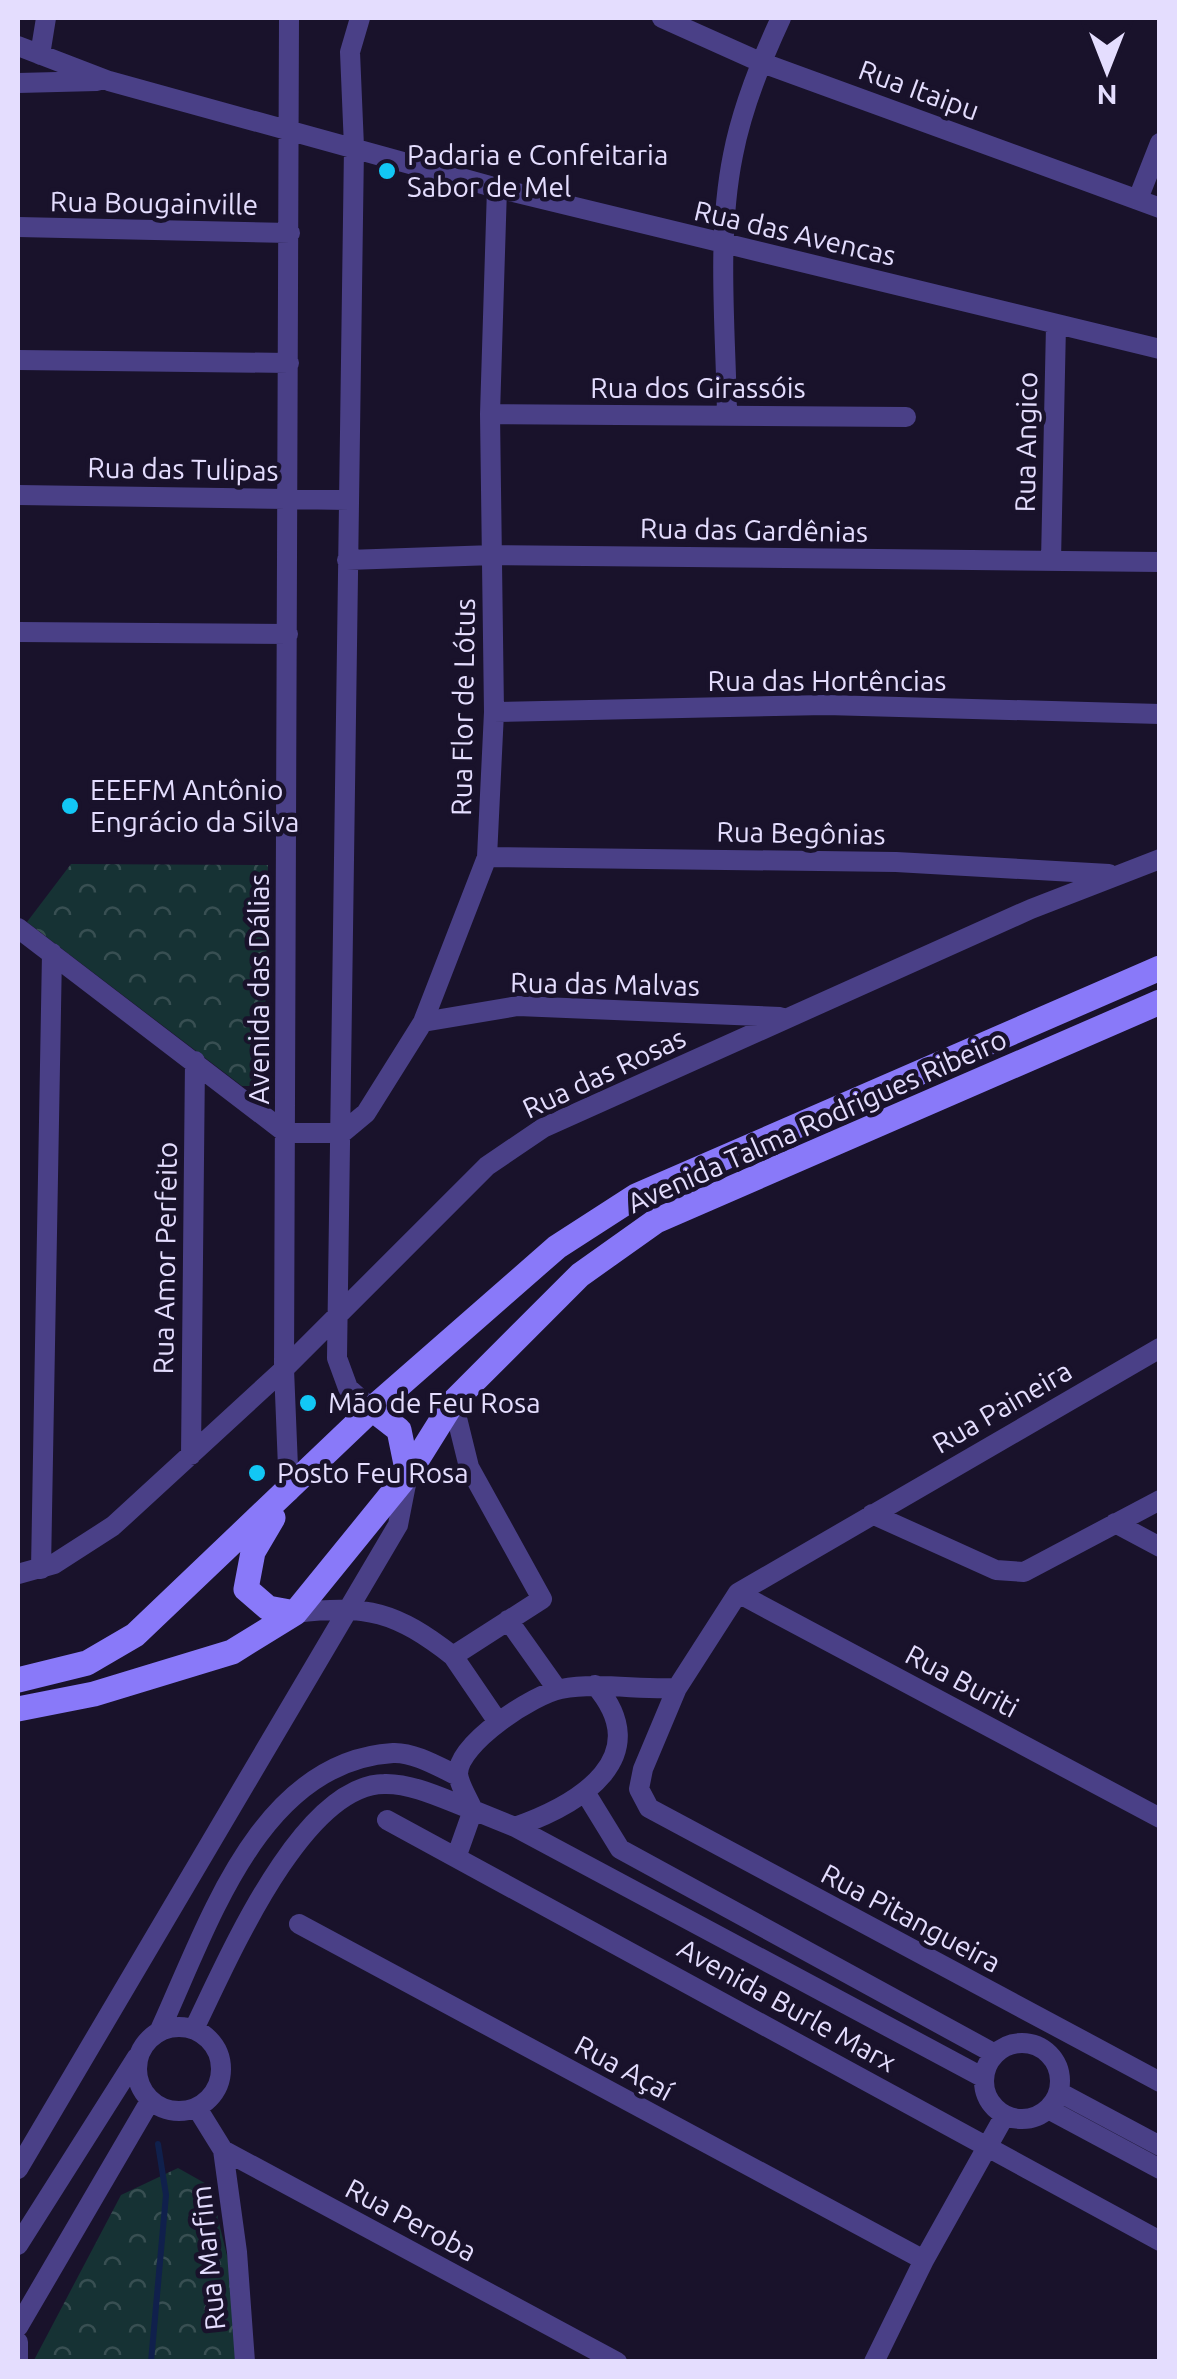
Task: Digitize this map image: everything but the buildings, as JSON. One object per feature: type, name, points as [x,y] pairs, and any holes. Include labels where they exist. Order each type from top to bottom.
[{"type":"main road","name":"Avenida Talma Rodrigues Ribeiro","points":[[18,1680],[87,1663],[135,1635],[372,1409],[557,1247],[607,1212],[1160,968]]},
{"type":"main road","name":"Avenida Talma Rodrigues Ribeiro","points":[[18,1708],[94,1694],[232,1652],[295,1613],[408,1474],[454,1402],[580,1275],[656,1221],[1160,1002]]},
{"type":"main road","points":[[372,1409],[398,1430],[408,1474]]},
{"type":"main road","points":[[289,1492],[253,1552],[246,1589],[253,1600],[268,1608],[295,1613]]},
{"type":"street","points":[[40,55],[46,18]]},
{"type":"street","name":"Avenida das Dálias","points":[[289,18],[284,1370],[289,1492]]},
{"type":"street","points":[[360,18],[350,52],[354,147],[338,1313],[340,1375],[372,1409]]},
{"type":"street","name":"Rua Itaipu","points":[[662,18],[760,62],[1160,208]]},
{"type":"street","points":[[727,416],[725,245],[733,156],[760,62],[781,18]]},
{"type":"street","name":"Rua das Avencas","points":[[18,46],[109,81],[497,188],[1160,349]]},
{"type":"street","points":[[18,83],[109,81]]},
{"type":"street","points":[[1138,199],[1160,144]]},
{"type":"street","name":"Rua Flor de Lótus","points":[[342,1132],[366,1113],[422,1022],[487,857],[494,712],[490,414],[497,188]]},
{"type":"street","name":"Rua Bougainville","points":[[18,228],[290,233]]},
{"type":"street","name":"Rua Angico","points":[[1051,561],[1056,325]]},
{"type":"street","points":[[18,360],[289,363]]},
{"type":"street","name":"Rua dos Girassóis","points":[[490,414],[906,417]]},
{"type":"street","name":"Rua das Tulipas","points":[[18,495],[349,500]]},
{"type":"street","name":"Rua das Gardênias","points":[[347,560],[494,555],[1160,562]]},
{"type":"street","points":[[18,632],[288,634]]},
{"type":"street","name":"Rua das Hortências","points":[[494,712],[826,704],[1160,714]]},
{"type":"street","name":"Rua Begônias","points":[[487,857],[896,862],[1114,874]]},
{"type":"street","name":"Rua das Rosas","points":[[18,1574],[41,1568],[114,1526],[284,1370],[487,1166],[544,1128],[1114,874],[1160,859]]},
{"type":"street","points":[[18,928],[286,1133],[342,1132]]},
{"type":"street","points":[[41,1568],[52,953]]},
{"type":"street","name":"Rua das Malvas","points":[[422,1022],[535,1006],[787,1018]]},
{"type":"street","name":"Rua Amor Perfeito","points":[[191,1455],[195,1061]]},
{"type":"street","name":"Rua Paineira","points":[[738,1593],[1160,1348]]},
{"type":"street","points":[[454,1402],[470,1467],[542,1598],[454,1656]]},
{"type":"street","points":[[18,2169],[346,1606],[398,1526],[408,1474]]},
{"type":"street","points":[[872,1514],[996,1570],[1024,1572],[1160,1500]]},
{"type":"street","points":[[1115,1523],[1160,1547]]},
{"type":"street","points":[[458,1854],[473,1810],[458,1776],[462,1760],[498,1722],[557,1689],[594,1685],[635,1690],[676,1688],[738,1593]]},
{"type":"street","name":"Rua Buriti","points":[[738,1593],[1160,1818]]},
{"type":"street","points":[[295,1613],[346,1606],[398,1618],[454,1656],[498,1722]]},
{"type":"street","points":[[508,1620],[557,1689]]},
{"type":"street","points":[[516,1827],[556,1813],[585,1792],[614,1758],[619,1743],[618,1722],[594,1685]]},
{"type":"street","name":"Rua Pitangueira","points":[[676,1688],[643,1769],[641,1798],[649,1808],[1160,2082]]},
{"type":"street","points":[[618,1722],[635,1690]]},
{"type":"street","points":[[18,2246],[141,2051],[160,2032],[235,1869],[287,1797],[304,1783],[394,1753],[458,1776]]},
{"type":"street","name":"Avenida Burle Marx","points":[[194,2030],[294,1842],[332,1802],[354,1789],[384,1784],[516,1827],[984,2078]]},
{"type":"street","name":"Avenida Burle Marx","points":[[585,1792],[620,1849],[995,2054]]},
{"type":"street","name":"Avenida Burle Marx","points":[[388,1820],[458,1854],[1160,2241]]},
{"type":"street","name":"Rua Açaí","points":[[299,1924],[924,2260]]},
{"type":"street","points":[[1044,2049],[1055,2026]]},
{"type":"street","points":[[141,2051],[137,2069],[140,2086],[150,2101],[173,2111],[197,2108],[217,2088],[221,2060],[206,2037],[176,2027],[160,2032]]},
{"type":"street","points":[[1018,2043],[1044,2049],[1058,2066],[1054,2100],[1032,2118],[1006,2115],[990,2100],[984,2078],[995,2054],[1018,2043]]},
{"type":"street","points":[[1054,2100],[1160,2146]]},
{"type":"street","points":[[1054,2100],[1160,2169]]},
{"type":"street","points":[[18,2326],[150,2101]]},
{"type":"street","name":"Rua Peroba","points":[[197,2108],[223,2150],[617,2362]]},
{"type":"street","points":[[874,2362],[924,2260],[985,2146],[1006,2115]]},
{"type":"street","name":"Rua Marfim","points":[[223,2150],[238,2252],[245,2362]]},
{"type":"street","points":[[18,2342],[18,2362]]},
{"type":"green space","points":[[71,864],[268,865],[264,1080],[255,1086],[242,1086],[27,922]]},
{"type":"green space","points":[[178,2168],[210,2186],[243,2321],[235,2361],[33,2362],[121,2195]]},
{"type":"waterway","points":[[151,2362],[166,2195],[158,2144]]},
{"type":"place","name":"Padaria e Confeitaria Sabor de Mel","points":[[387,171]]},
{"type":"place","name":"EEEFM Antônio Engrácio da Silva","points":[[70,806]]},
{"type":"place","name":"Mão de Feu Rosa","points":[[308,1403]]},
{"type":"place","name":"Posto Feu Rosa","points":[[257,1473]]}]
